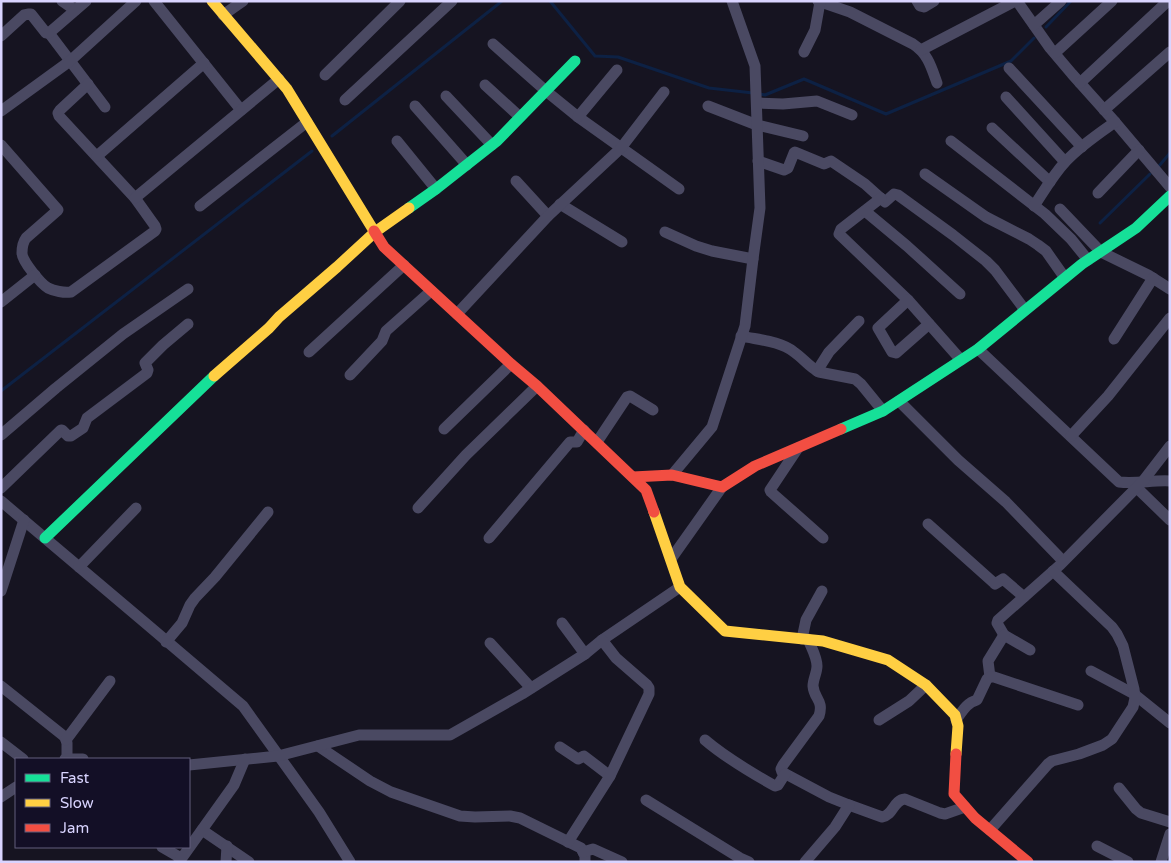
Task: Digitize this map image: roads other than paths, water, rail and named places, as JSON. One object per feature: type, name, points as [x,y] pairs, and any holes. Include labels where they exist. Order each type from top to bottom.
[{"type":"street","points":[[62,1],[75,10]]},
{"type":"street","points":[[49,33],[86,1]]},
{"type":"street","points":[[1,111],[70,61],[136,1]]},
{"type":"street","points":[[154,1],[242,110]]},
{"type":"street","points":[[212,1],[287,89],[384,247],[537,386],[646,490],[680,587],[725,630],[823,641],[888,660],[926,685],[955,716],[958,726],[954,794],[975,818],[1023,860]]},
{"type":"street","points":[[223,15],[243,1]]},
{"type":"street","points":[[325,75],[400,1]]},
{"type":"street","points":[[345,100],[452,1]]},
{"type":"street","points":[[672,475],[712,427],[745,326],[760,208],[755,66],[732,1]]},
{"type":"street","points":[[917,1],[920,6],[924,7],[934,1]]},
{"type":"street","points":[[921,50],[1016,1],[1055,53],[1170,187]]},
{"type":"street","points":[[1034,25],[1061,1]]},
{"type":"street","points":[[1055,53],[1112,1]]},
{"type":"street","points":[[1080,83],[1168,1]]},
{"type":"street","points":[[804,52],[815,30],[819,2],[852,7],[921,50],[927,58],[938,83]]},
{"type":"street","points":[[1,36],[24,15],[31,14],[46,33],[49,33],[105,107]]},
{"type":"street","points":[[493,44],[578,117],[679,189]]},
{"type":"street","points":[[1104,110],[1170,52]]},
{"type":"street","points":[[45,538],[211,378],[338,267],[375,232],[436,189],[492,145],[575,61]]},
{"type":"street","points":[[97,156],[204,64]]},
{"type":"street","points":[[1009,68],[1082,148]]},
{"type":"street","points":[[578,117],[617,70]]},
{"type":"street","points":[[135,198],[279,79]]},
{"type":"street","points":[[1,145],[58,210],[23,242],[23,260],[49,289],[71,292],[155,231],[155,226],[135,198],[59,116],[60,110],[88,84]]},
{"type":"street","points":[[485,85],[520,117]]},
{"type":"street","points":[[457,314],[548,216],[621,148],[664,92]]},
{"type":"street","points":[[446,96],[492,145]]},
{"type":"street","points":[[1006,97],[1065,162]]},
{"type":"street","points":[[756,100],[783,104],[817,101],[852,115]]},
{"type":"street","points":[[415,106],[467,165]]},
{"type":"street","points":[[708,106],[757,125],[803,136]]},
{"type":"street","points":[[200,206],[307,122]]},
{"type":"street","points":[[1034,206],[1065,162],[1115,122]]},
{"type":"street","points":[[992,128],[1050,182]]},
{"type":"street","points":[[397,141],[436,189]]},
{"type":"street","points":[[951,141],[1045,214],[1071,239],[1088,260]]},
{"type":"street","points":[[1098,193],[1138,150]]},
{"type":"street","points":[[758,160],[784,170],[787,170],[792,154],[796,152],[824,164],[833,161],[865,184],[885,202],[894,194],[898,195],[986,261],[1025,310]]},
{"type":"street","points":[[924,174],[986,217],[1038,245],[1046,251],[1065,278]]},
{"type":"street","points":[[516,180],[548,216]]},
{"type":"street","points":[[670,559],[722,487],[755,466],[883,411],[899,401],[978,349],[1088,260],[1136,228],[1170,196]]},
{"type":"street","points":[[881,198],[840,229],[839,234],[908,300],[961,360]]},
{"type":"street","points":[[560,204],[622,242]]},
{"type":"street","points":[[1060,209],[1101,252],[1153,278],[1170,289]]},
{"type":"street","points":[[865,211],[960,294]]},
{"type":"street","points":[[665,232],[696,246],[753,260]]},
{"type":"street","points":[[309,352],[404,266]]},
{"type":"street","points":[[1,302],[35,274]]},
{"type":"street","points":[[1114,339],[1153,278]]},
{"type":"street","points":[[1,435],[123,334],[188,289]]},
{"type":"street","points":[[350,375],[382,341],[386,331],[431,291]]},
{"type":"street","points":[[908,300],[878,328],[892,352],[896,353],[929,324]]},
{"type":"street","points":[[1071,436],[1108,396],[1170,318]]},
{"type":"street","points":[[817,371],[829,352],[859,321]]},
{"type":"street","points":[[1,488],[61,430],[68,436],[72,436],[83,428],[87,418],[147,372],[146,362],[188,324]]},
{"type":"street","points":[[741,336],[787,347],[817,371],[855,380],[861,384],[883,411]]},
{"type":"street","points":[[978,349],[1120,482],[1140,484],[1170,481]]},
{"type":"street","points":[[444,429],[511,364]]},
{"type":"street","points":[[418,508],[466,454],[537,386]]},
{"type":"street","points":[[597,442],[627,397],[630,396],[653,410]]},
{"type":"street","points":[[899,401],[958,460],[1006,502],[1063,561]]},
{"type":"street","points":[[489,538],[570,442],[577,442],[584,430]]},
{"type":"street","points":[[1030,650],[1004,635],[997,623],[998,620],[1053,571],[1140,484],[1170,446]]},
{"type":"street","points":[[798,448],[770,490],[823,538]]},
{"type":"street","points":[[633,478],[672,475],[722,487]]},
{"type":"street","points":[[1140,484],[1170,520]]},
{"type":"street","points":[[1,501],[243,706],[319,812],[350,862]]},
{"type":"street","points":[[79,567],[136,508]]},
{"type":"street","points":[[166,642],[182,623],[190,604],[215,577],[268,512]]},
{"type":"street","points":[[1,591],[24,520]]},
{"type":"street","points":[[928,524],[995,584],[1003,579],[1024,597]]},
{"type":"street","points":[[990,830],[1052,761],[1091,750],[1112,739],[1134,704],[1134,694],[1123,646],[1117,634],[1053,571]]},
{"type":"street","points":[[190,765],[278,756],[359,735],[450,735],[585,654],[602,640],[680,587]]},
{"type":"street","points":[[822,592],[806,620],[805,639],[817,661],[813,684],[821,705],[821,711],[783,765],[782,772],[829,797],[882,817],[890,814],[897,802],[904,799],[940,814],[965,807]]},
{"type":"street","points":[[562,623],[585,654]]},
{"type":"street","points":[[990,677],[988,661],[1004,635]]},
{"type":"street","points":[[568,842],[610,776],[649,694],[648,685],[616,658],[602,640]]},
{"type":"street","points":[[490,644],[531,688]]},
{"type":"street","points":[[1091,671],[1134,694],[1170,723]]},
{"type":"street","points":[[990,677],[1078,705]]},
{"type":"street","points":[[956,720],[970,702],[977,700],[987,679],[990,677]]},
{"type":"street","points":[[66,740],[110,681]]},
{"type":"street","points":[[879,720],[909,701],[926,685]]},
{"type":"street","points":[[1,686],[65,737],[66,758]]},
{"type":"street","points":[[705,740],[726,757],[775,786],[778,785],[785,774]]},
{"type":"street","points":[[1,742],[22,758]]},
{"type":"street","points":[[318,746],[370,781],[392,792],[460,816],[510,816],[520,818],[580,848],[584,857],[593,849],[622,862]]},
{"type":"street","points":[[560,747],[578,759],[584,756],[610,776]]},
{"type":"street","points":[[190,846],[234,784],[245,759]]},
{"type":"street","points":[[1,797],[15,788]]},
{"type":"street","points":[[1119,788],[1141,813],[1170,822]]},
{"type":"street","points":[[646,800],[749,862]]},
{"type":"street","points":[[804,862],[835,827],[849,805]]},
{"type":"street","points":[[202,830],[249,862]]},
{"type":"street","points":[[1161,862],[1170,834]]},
{"type":"street","points":[[226,862],[227,846]]},
{"type":"street","points":[[1097,846],[1128,862]]},
{"type":"street","points":[[163,848],[180,860],[189,848]]},
{"type":"waterway","points":[[332,136],[502,1]]},
{"type":"waterway","points":[[550,1],[595,56],[618,57],[709,88],[753,93]]},
{"type":"waterway","points":[[1046,27],[1071,1]]},
{"type":"waterway","points":[[760,94],[765,95],[804,79],[886,114],[1011,61],[1034,38]]},
{"type":"waterway","points":[[1,391],[312,151]]},
{"type":"waterway","points":[[1159,166],[1170,153]]},
{"type":"waterway","points":[[1100,223],[1150,174]]}]
